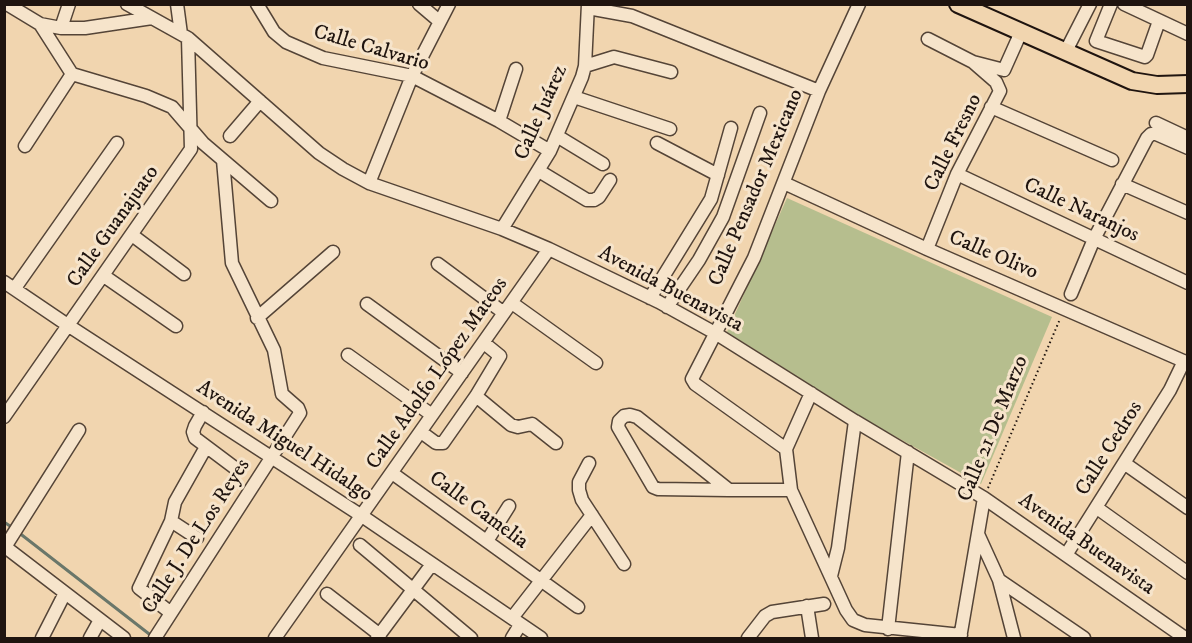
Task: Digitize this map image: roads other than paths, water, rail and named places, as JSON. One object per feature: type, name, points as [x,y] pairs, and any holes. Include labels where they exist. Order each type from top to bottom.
[{"type":"main road","points":[[958,4],[1132,81],[1157,85],[1188,84]]},
{"type":"street","points":[[7,4],[23,9],[40,24],[72,74],[146,96],[172,107],[190,130],[271,201]]},
{"type":"street","points":[[61,28],[69,4]]},
{"type":"street","name":"Avenida Buenavista","points":[[128,4],[185,36],[319,153],[343,170],[369,183],[502,229],[549,249],[668,307],[715,333],[855,421],[984,498],[1185,639]]},
{"type":"street","name":"Calle Guanajuato","points":[[4,417],[191,149],[185,36],[177,4]]},
{"type":"street","name":"Calle Calvario","points":[[257,4],[274,32],[286,42],[323,58],[412,76],[499,121],[550,151]]},
{"type":"street","points":[[419,4],[439,21]]},
{"type":"street","points":[[369,183],[412,76],[449,4]]},
{"type":"street","name":"Calle Pensador Mexicano","points":[[786,449],[695,384],[692,379],[754,258],[819,91],[859,4]]},
{"type":"street","points":[[1066,51],[1090,4]]},
{"type":"street","points":[[1111,4],[1096,41],[1145,57],[1159,21]]},
{"type":"street","points":[[1124,4],[1188,34]]},
{"type":"street","points":[[588,6],[633,10],[819,91]]},
{"type":"street","name":"Calle Juárez","points":[[502,229],[550,151],[574,97],[585,66],[588,6]]},
{"type":"street","points":[[40,24],[61,28],[85,28],[152,18]]},
{"type":"street","points":[[928,39],[973,62],[1004,70],[1021,32]]},
{"type":"street","points":[[585,66],[614,57],[671,72]]},
{"type":"street","name":"Calle Fresno","points":[[927,249],[957,174],[991,107],[999,96],[999,86],[973,62]]},
{"type":"street","points":[[499,121],[516,69]]},
{"type":"street","points":[[25,146],[72,74]]},
{"type":"street","points":[[574,97],[670,129]]},
{"type":"street","points":[[230,136],[260,101]]},
{"type":"street","points":[[991,107],[1112,160]]},
{"type":"street","points":[[668,307],[699,260],[723,217],[760,113]]},
{"type":"street","points":[[650,298],[707,208],[731,128]]},
{"type":"street","points":[[1154,129],[1188,138]]},
{"type":"street","points":[[1154,129],[1156,134],[1188,148]]},
{"type":"street","points":[[1071,294],[1094,239],[1147,138],[1154,129]]},
{"type":"street","points":[[557,135],[603,164]]},
{"type":"street","points":[[10,285],[117,143]]},
{"type":"street","points":[[657,143],[718,175]]},
{"type":"street","points":[[223,160],[232,263],[257,318],[333,252]]},
{"type":"street","points":[[539,171],[587,200],[599,197],[610,180]]},
{"type":"street","name":"Calle Naranjos","points":[[957,174],[1188,283]]},
{"type":"street","name":"Calle Olivo","points":[[784,183],[927,249],[1186,362]]},
{"type":"street","points":[[1122,184],[1188,213]]},
{"type":"street","points":[[132,235],[184,274]]},
{"type":"street","name":"Calle Adolfo López Mateos","points":[[275,639],[549,249]]},
{"type":"street","points":[[438,264],[504,314]]},
{"type":"street","points":[[104,276],[176,326]]},
{"type":"street","name":"Avenida Miguel Hidalgo","points":[[10,285],[69,326],[362,516],[541,639]]},
{"type":"street","points":[[512,303],[596,363]]},
{"type":"street","points":[[367,304],[462,373]]},
{"type":"street","name":"Calle J. De Los Reyes","points":[[156,637],[300,413],[282,394],[274,350],[257,318]]},
{"type":"street","points":[[421,432],[436,443],[442,443],[476,396],[500,356],[484,342]]},
{"type":"street","points":[[348,355],[432,415]]},
{"type":"street","name":"Calle Cedros","points":[[1066,555],[1186,362]]},
{"type":"street","points":[[811,393],[786,449],[791,490],[846,610],[853,620],[865,625],[896,632],[960,637]]},
{"type":"street","points":[[476,396],[512,425],[518,428],[528,423],[532,424],[556,442]]},
{"type":"street","points":[[203,412],[193,432],[195,438],[235,468]]},
{"type":"street","points":[[729,490],[637,417],[624,416],[619,421],[618,427],[653,487],[658,489],[729,490],[791,490]]},
{"type":"street","points":[[831,576],[838,548],[855,421]]},
{"type":"street","points":[[79,430],[7,543],[65,593],[124,639]]},
{"type":"street","points":[[171,613],[139,588],[171,521],[175,502],[206,447]]},
{"type":"street","points":[[896,632],[908,452]]},
{"type":"street","points":[[589,463],[579,482],[582,500],[624,564]]},
{"type":"street","points":[[1124,463],[1188,508]]},
{"type":"street","name":"Calle Camelia","points":[[392,473],[578,607]]},
{"type":"street","name":"Calle 21 De Marzo","points":[[960,637],[984,498]]},
{"type":"street","points":[[487,542],[509,506]]},
{"type":"street","points":[[1097,508],[1188,573]]},
{"type":"street","points":[[512,639],[516,622],[541,580],[592,515]]},
{"type":"street","points":[[171,521],[197,538]]},
{"type":"street","points":[[978,533],[999,580],[1014,639]]},
{"type":"street","points":[[360,545],[471,639]]},
{"type":"street","points":[[327,594],[379,637],[432,564]]},
{"type":"street","points":[[999,580],[1084,639]]},
{"type":"street","points":[[42,639],[65,593]]},
{"type":"street","points":[[748,639],[765,616],[772,612],[824,604]]},
{"type":"street","points":[[807,606],[813,639]]},
{"type":"street","points":[[90,639],[100,620]]},
{"type":"waterway","points":[[4,522],[13,528]]},
{"type":"waterway","points":[[18,532],[153,637]]}]
